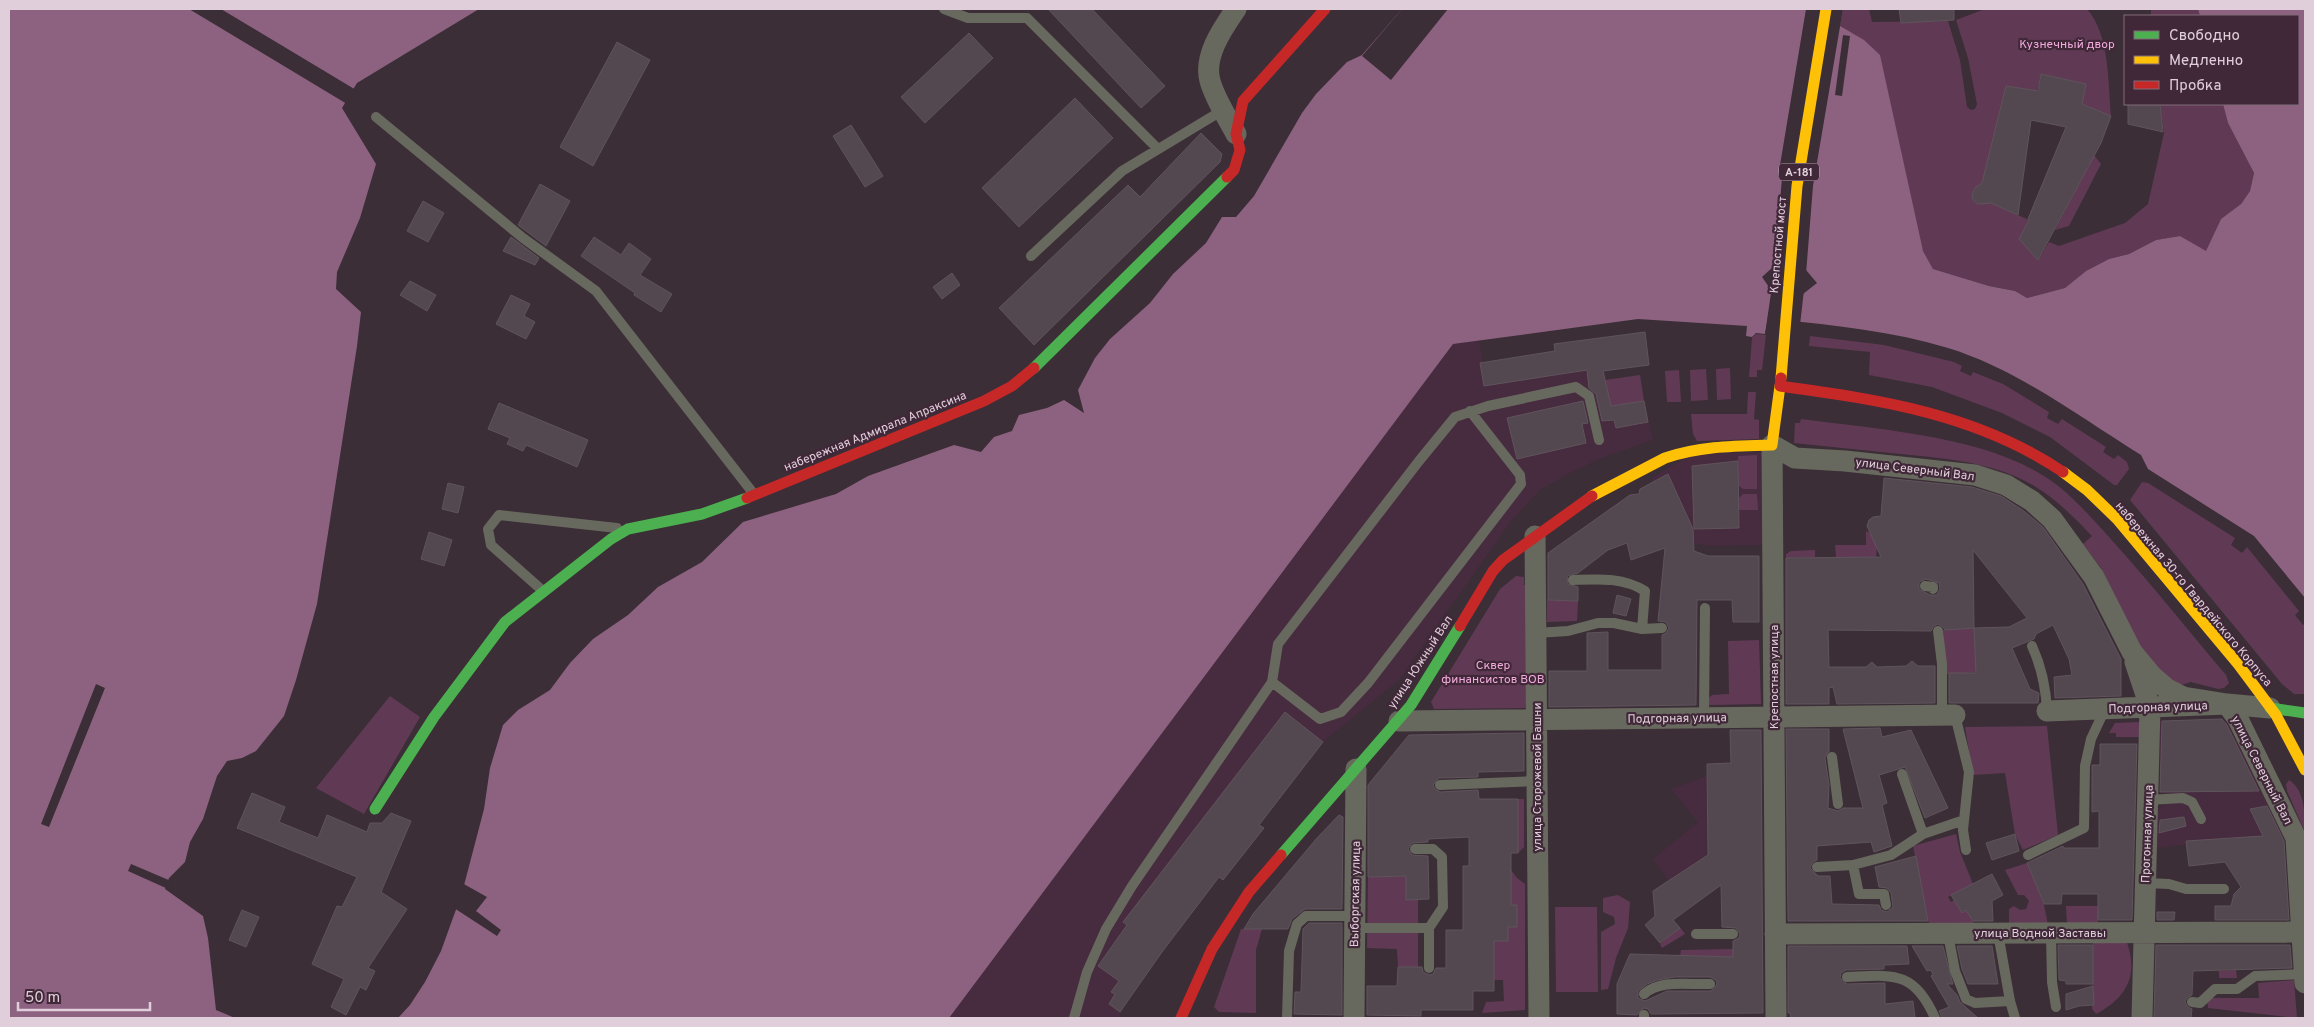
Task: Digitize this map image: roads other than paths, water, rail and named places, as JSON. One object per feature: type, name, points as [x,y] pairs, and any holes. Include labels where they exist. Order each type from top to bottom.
[{"type":"street","points":[[1236,9],[1222,29],[1210,59],[1210,80],[1236,134]]},
{"type":"street","name":"набережная Адмирала Апраксина","points":[[375,810],[434,717],[505,622],[611,539],[628,529],[702,514],[754,495],[984,401],[1012,386],[1028,373],[1234,170],[1240,150],[1236,134],[1243,101],[1325,9]]},
{"type":"street","name":"Крепостной мост","points":[[1783,336],[1797,186],[1826,9]]},
{"type":"street","name":"Крепостная улица","points":[[1776,1018],[1770,933],[1774,717],[1772,445],[1780,386],[1783,336]]},
{"type":"street","name":"набережная 30-го Гвардейского Корпуса","points":[[1780,386],[1878,400],[1931,411],[1975,425],[2028,450],[2071,477],[2108,511],[2138,544],[2230,655],[2270,708],[2286,733],[2305,770]]},
{"type":"street","name":"улица Южный Вал","points":[[1186,1017],[1212,949],[1249,892],[1399,721],[1411,705],[1493,571],[1503,560],[1583,501],[1676,453],[1710,447],[1772,445]]},
{"type":"street","name":"улица Северный Вал","points":[[1772,445],[1794,458],[1845,460],[1975,475],[2006,485],[2032,501],[2052,519],[2094,577],[2132,652],[2152,676],[2167,689],[2195,700],[2227,704],[2238,718],[2296,838],[2305,983]]},
{"type":"street","name":"улица Сторожевой Башни","points":[[1535,536],[1541,580],[1536,633],[1539,1018]]},
{"type":"street","name":"Прогонная улица","points":[[2132,652],[2150,707],[2144,933],[2146,1007]]},
{"type":"street","name":"Подгорная улица","points":[[2047,711],[2227,704],[2270,708]]},
{"type":"street","points":[[2270,708],[2305,712]]},
{"type":"street","name":"Подгорная улица","points":[[1399,721],[1774,717],[1830,721],[1949,715]]},
{"type":"street","name":"Выборгская улица","points":[[1354,1018],[1356,769]]},
{"type":"street","name":"улица Водной Заставы","points":[[1770,933],[2051,934],[2303,932]]},
{"type":"lane","points":[[944,9],[968,18],[1027,18],[1158,149]]},
{"type":"lane","points":[[1031,256],[1122,171],[1223,110]]},
{"type":"lane","points":[[376,117],[523,238],[596,291],[754,495]]},
{"type":"lane","points":[[1074,1018],[1087,972],[1106,929],[1132,886],[1272,682],[1278,644],[1419,460],[1455,417],[1470,411],[1576,387],[1589,396],[1600,440]]},
{"type":"lane","points":[[1272,682],[1320,719],[1340,712],[1354,700],[1368,683],[1520,484],[1520,475],[1470,411]]},
{"type":"lane","points":[[543,591],[491,545],[488,529],[500,514],[628,529]]},
{"type":"lane","points":[[1573,580],[1614,580],[1633,583],[1645,591],[1642,629]]},
{"type":"lane","points":[[1704,718],[1700,629],[1705,608]]},
{"type":"lane","points":[[1536,633],[1568,631],[1598,623],[1614,623],[1642,629],[1662,628]]},
{"type":"lane","points":[[1938,631],[1949,715],[1969,773],[1964,820],[1966,850]]},
{"type":"lane","points":[[2032,646],[2046,681],[2047,711]]},
{"type":"lane","points":[[2028,855],[2084,828],[2085,766],[2091,739],[2105,709]]},
{"type":"lane","points":[[1832,757],[1838,804]]},
{"type":"lane","points":[[1902,774],[1923,834]]},
{"type":"lane","points":[[1440,784],[1537,781]]},
{"type":"lane","points":[[2148,800],[2184,798],[2192,802],[2201,819]]},
{"type":"lane","points":[[1817,867],[1853,865],[1891,856],[1923,834],[1964,820]]},
{"type":"lane","points":[[1415,849],[1433,849],[1442,858],[1443,907],[1428,928],[1429,968]]},
{"type":"lane","points":[[1853,865],[1859,894],[1884,894],[1886,905]]},
{"type":"lane","points":[[2146,883],[2169,884],[2186,889],[2224,889]]},
{"type":"lane","points":[[1287,1018],[1289,951],[1297,924],[1306,916],[1428,928]]},
{"type":"lane","points":[[1998,933],[2015,1018]]},
{"type":"lane","points":[[1696,934],[1733,934]]},
{"type":"lane","points":[[1948,934],[1956,971],[1966,999],[1975,1003],[2010,1000]]},
{"type":"lane","points":[[2051,934],[2052,982],[2056,1007]]},
{"type":"lane","points":[[1881,965],[1882,976]]},
{"type":"lane","points":[[2192,1002],[2200,1002],[2214,990],[2237,989],[2256,976],[2305,974]]},
{"type":"lane","points":[[1847,977],[1882,976],[1908,981],[1923,994],[1935,1018]]},
{"type":"lane","points":[[1644,994],[1660,985],[1710,984]]},
{"type":"park label","name":"Кузнечный двор","points":[[2067,44]]},
{"type":"park label","name":"Сквер финансистов ВОВ","points":[[1493,672]]}]
